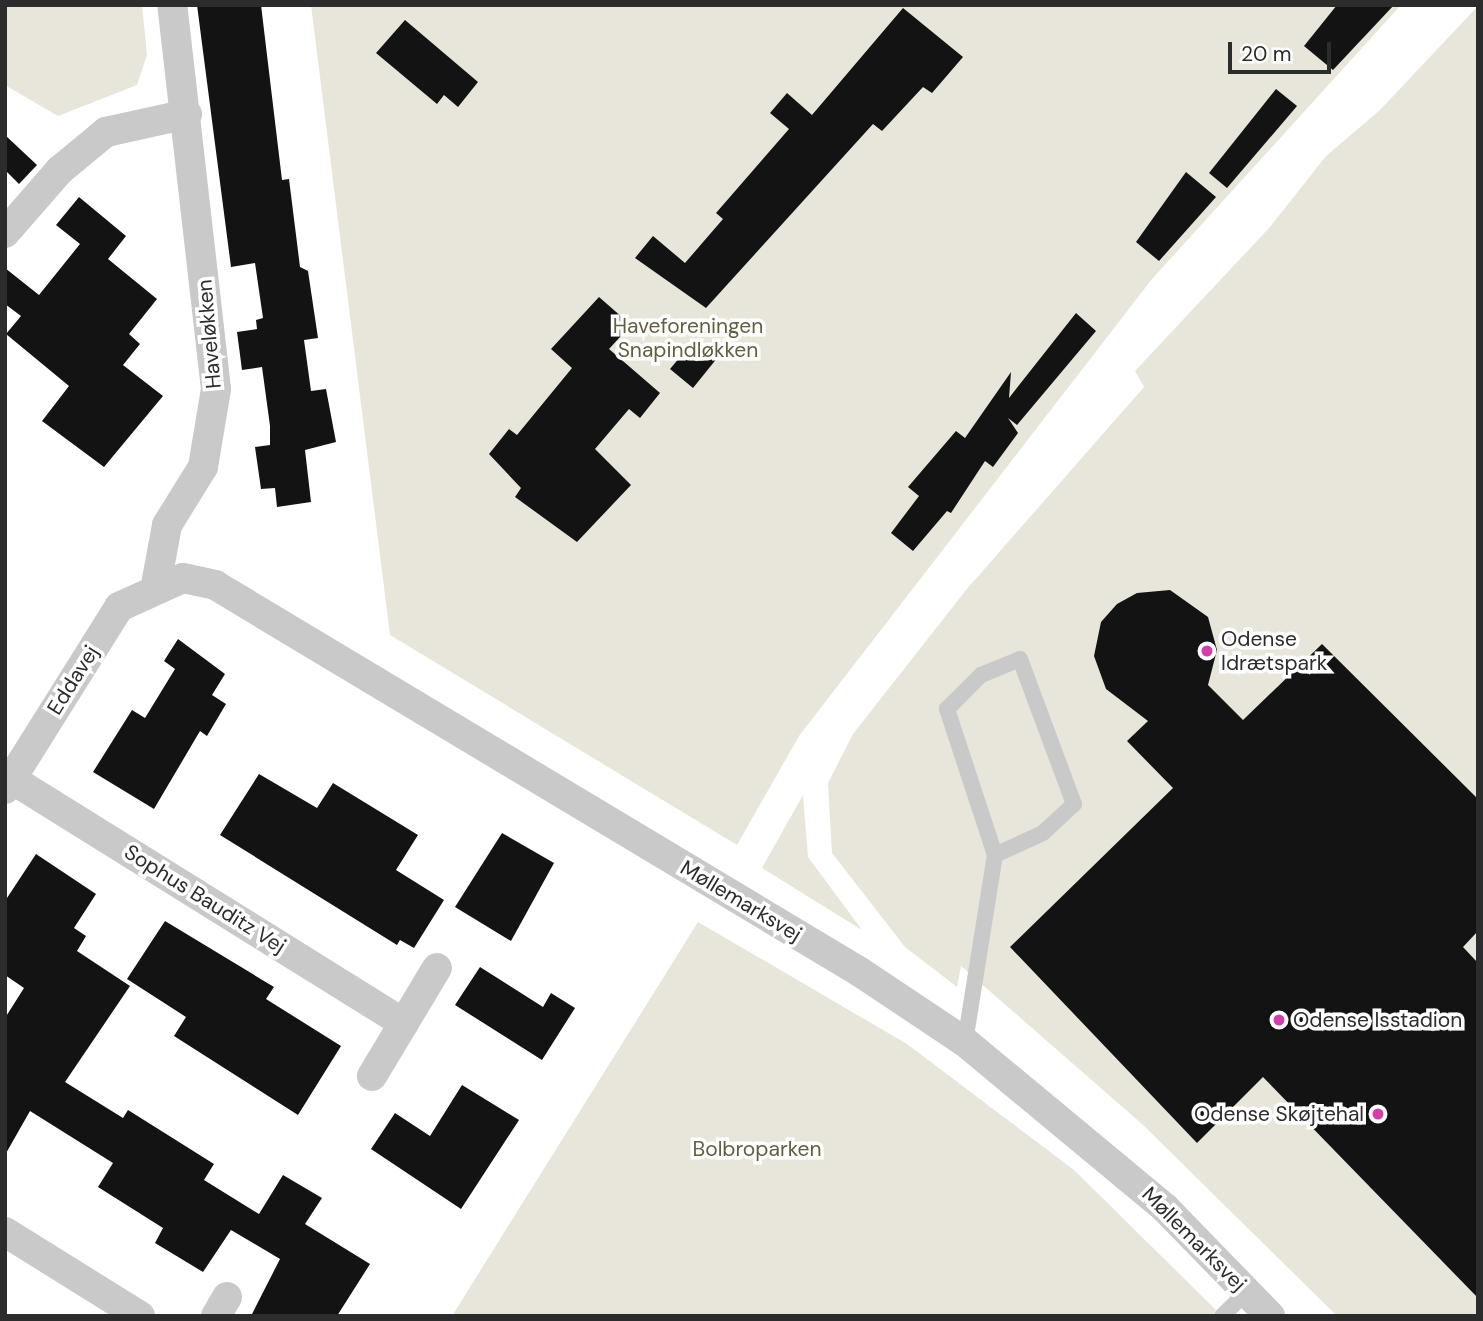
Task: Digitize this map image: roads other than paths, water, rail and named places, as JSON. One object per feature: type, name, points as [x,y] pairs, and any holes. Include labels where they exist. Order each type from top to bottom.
[{"type":"street","name":"Haveløkken","points":[[156,585],[167,525],[202,467],[216,390],[187,114],[172,5]]},
{"type":"street","points":[[5,233],[60,170],[106,132],[187,114]]},
{"type":"street","name":"Møllemarksvej","points":[[156,585],[183,578],[215,584],[860,972],[965,1041],[1073,1125],[1270,1316]]},
{"type":"street","name":"Eddavej","points":[[7,781],[119,607],[156,585]]},
{"type":"street","name":"Sophus Bauditz Vej","points":[[7,781],[404,1023]]},
{"type":"street","points":[[372,1076],[437,968]]},
{"type":"street","points":[[5,1232],[140,1316]]},
{"type":"lane","points":[[965,1041],[995,855],[947,709],[981,675],[1020,659],[1074,804],[1043,833],[995,855]]},
{"type":"lane","points":[[1222,1316],[1247,1292]]},
{"type":"place","name":"Odense Idrætspark","points":[[1207,651]]},
{"type":"place","name":"Odense Isstadion","points":[[1279,1020]]},
{"type":"place","name":"Odense Skøjtehal","points":[[1378,1114]]},
{"type":"park label","name":"Haveforeningen Snapindløkken","points":[[688,338]]},
{"type":"park label","name":"Bolbroparken","points":[[757,1149]]}]
